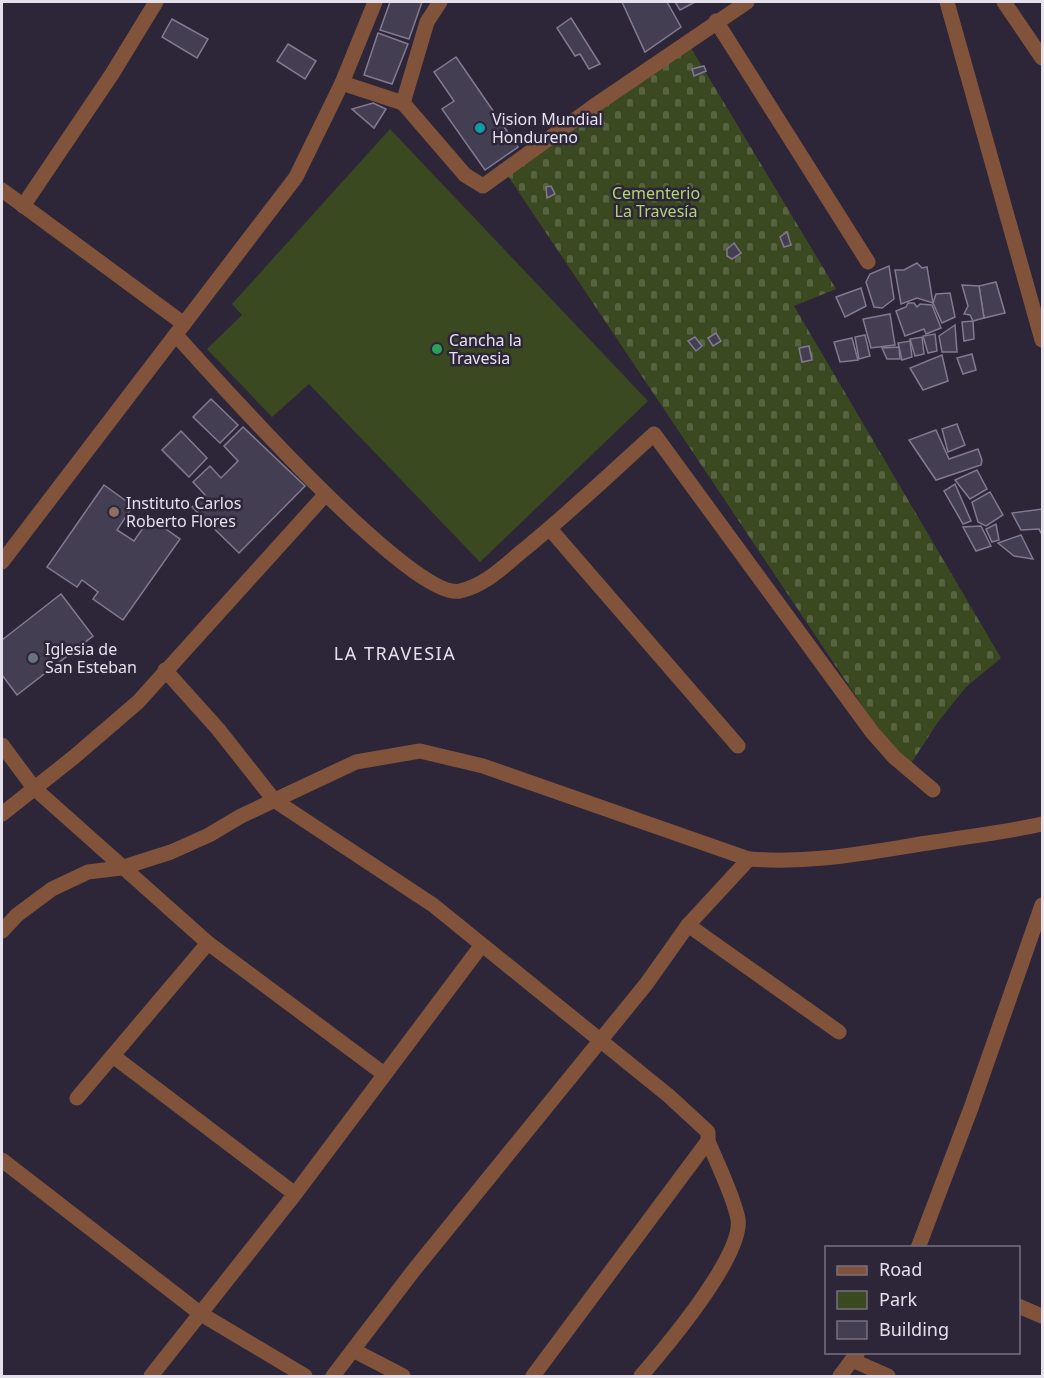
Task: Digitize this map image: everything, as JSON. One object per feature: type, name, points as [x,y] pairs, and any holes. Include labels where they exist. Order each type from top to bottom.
[{"type":"street","points":[[23,206],[112,74],[156,2]]},
{"type":"street","points":[[2,562],[296,177],[342,84],[375,2]]},
{"type":"street","points":[[403,103],[427,22],[440,2]]},
{"type":"street","points":[[342,84],[403,103],[465,175],[483,186],[716,21],[747,2]]},
{"type":"street","points":[[946,2],[1042,340]]},
{"type":"street","points":[[1004,2],[1042,58]]},
{"type":"street","points":[[716,21],[868,262]]},
{"type":"street","points":[[2,190],[180,329],[325,495],[428,583],[457,592],[482,584],[550,529],[654,434],[872,732],[894,757],[933,790]]},
{"type":"street","points":[[2,814],[129,710],[325,495]]},
{"type":"street","points":[[550,529],[738,746]]},
{"type":"street","points":[[165,670],[226,738],[274,800],[433,905],[708,1132],[708,1141],[738,1220],[735,1241],[727,1260],[675,1336],[641,1377]]},
{"type":"street","points":[[2,745],[33,788],[208,943],[384,1074]]},
{"type":"street","points":[[2,931],[17,915],[52,889],[88,872],[121,868],[171,852],[274,800],[357,762],[420,751],[483,766],[749,859],[792,862],[828,859],[1012,831],[1042,824]]},
{"type":"street","points":[[333,1377],[352,1350],[647,983],[688,925],[749,859]]},
{"type":"street","points":[[919,1246],[971,1108],[1042,905]]},
{"type":"street","points":[[688,925],[839,1032]]},
{"type":"street","points":[[77,1098],[208,943]]},
{"type":"street","points":[[151,1377],[295,1194],[481,946]]},
{"type":"street","points":[[113,1056],[295,1194]]},
{"type":"street","points":[[533,1377],[708,1141]]},
{"type":"street","points":[[2,1160],[201,1314],[305,1377]]},
{"type":"street","points":[[1020,1307],[1042,1316]]},
{"type":"street","points":[[352,1350],[404,1377]]},
{"type":"street","points":[[840,1377],[855,1356],[888,1377]]},
{"type":"green space","name":"Cementerio La Travesía","points":[[688,43],[836,289],[794,306],[1001,658],[966,687],[938,722],[906,771],[506,173]]},
{"type":"green space","name":"Cancha la Travesia","points":[[390,129],[648,401],[480,562],[309,384],[272,417],[207,349],[242,315],[232,304]]},
{"type":"building","points":[[390,2],[422,2],[409,39],[380,30]]},
{"type":"building","points":[[622,2],[667,2],[681,27],[645,52]]},
{"type":"building","points":[[675,2],[695,2],[680,10]]},
{"type":"building","points":[[571,18],[600,64],[589,69],[580,54],[575,56],[557,28]]},
{"type":"building","points":[[172,19],[208,39],[197,58],[162,37]]},
{"type":"building","points":[[378,33],[408,44],[392,84],[364,75]]},
{"type":"building","points":[[288,44],[316,61],[305,79],[277,61]]},
{"type":"building","name":"Vision Mundial Hondureno","points":[[456,57],[518,147],[485,170],[442,109],[454,101],[434,72]]},
{"type":"building","points":[[704,66],[706,71],[694,76],[692,69]]},
{"type":"building","points":[[373,103],[386,109],[374,128],[352,109]]},
{"type":"building","points":[[599,112],[604,123],[598,125],[593,115]]},
{"type":"building","points":[[551,186],[555,194],[547,198],[546,187]]},
{"type":"building","points":[[787,232],[791,245],[784,247],[780,237]]},
{"type":"building","points":[[734,243],[741,253],[732,259],[727,256],[727,249]]},
{"type":"building","points":[[917,263],[922,268],[927,267],[933,303],[917,298],[901,304],[895,270],[904,270]]},
{"type":"building","points":[[889,266],[894,299],[882,308],[874,307],[866,282],[870,274]]},
{"type":"building","points":[[996,282],[1005,313],[984,318],[979,286]]},
{"type":"building","points":[[962,285],[979,286],[984,318],[973,321],[970,315],[964,314],[968,306]]},
{"type":"building","points":[[861,288],[866,306],[845,317],[836,297]]},
{"type":"building","points":[[950,293],[955,317],[942,323],[933,303],[936,294]]},
{"type":"building","points":[[908,303],[914,303],[917,307],[920,304],[932,305],[941,328],[926,334],[924,329],[905,336],[896,311],[906,307]]},
{"type":"building","points":[[890,314],[895,345],[871,348],[863,319]]},
{"type":"building","points":[[973,321],[974,339],[964,341],[962,322]]},
{"type":"building","points":[[955,325],[957,352],[942,352],[939,336]]},
{"type":"building","points":[[716,333],[721,341],[713,346],[708,338]]},
{"type":"building","points":[[935,334],[937,351],[928,353],[923,336]]},
{"type":"building","points":[[865,335],[870,356],[859,359],[855,337]]},
{"type":"building","points":[[695,337],[702,346],[696,351],[688,341]]},
{"type":"building","points":[[922,337],[924,354],[915,356],[910,339]]},
{"type":"building","points":[[852,338],[858,360],[840,362],[834,342]]},
{"type":"building","points":[[910,341],[912,357],[902,360],[898,343]]},
{"type":"building","points":[[809,346],[812,360],[802,362],[799,348]]},
{"type":"building","points":[[899,347],[900,359],[887,359],[882,348]]},
{"type":"building","points":[[972,354],[976,370],[963,374],[957,358]]},
{"type":"building","points":[[942,355],[948,381],[923,390],[910,368]]},
{"type":"building","points":[[211,399],[238,425],[220,443],[193,417]]},
{"type":"building","points":[[957,424],[965,445],[948,452],[942,429]]},
{"type":"building","points":[[243,427],[305,486],[239,553],[192,507],[205,495],[193,482],[210,466],[221,478],[238,461],[224,446]]},
{"type":"building","points":[[936,430],[949,459],[978,449],[982,460],[981,465],[936,480],[909,440]]},
{"type":"building","points":[[181,431],[207,458],[189,477],[162,450]]},
{"type":"building","points":[[977,470],[987,489],[970,499],[955,480]]},
{"type":"building","points":[[955,484],[971,521],[963,524],[944,491]]},
{"type":"building","points":[[104,485],[133,506],[117,530],[134,541],[150,518],[180,539],[123,620],[93,599],[98,592],[82,580],[77,587],[47,567]]},
{"type":"building","points":[[990,492],[1003,515],[986,526],[978,522],[972,502]]},
{"type":"building","points":[[1042,509],[1042,535],[1039,529],[1021,530],[1012,513]]},
{"type":"building","points":[[996,524],[999,540],[992,542],[986,529]]},
{"type":"building","points":[[981,526],[991,546],[976,551],[963,527]]},
{"type":"building","points":[[1021,535],[1033,559],[1014,556],[998,543]]},
{"type":"building","name":"Iglesia de San Esteban","points":[[61,594],[93,636],[17,695],[2,675],[2,640]]},
{"type":"place","name":"Vision Mundial Hondureno","points":[[480,128]]},
{"type":"place","name":"Cancha la Travesia","points":[[437,349]]},
{"type":"place","name":"Instituto Carlos Roberto Flores","points":[[114,512]]},
{"type":"place","name":"Iglesia de San Esteban","points":[[33,658]]},
{"type":"district","name":"LA TRAVESIA","points":[[395,654]]}]
